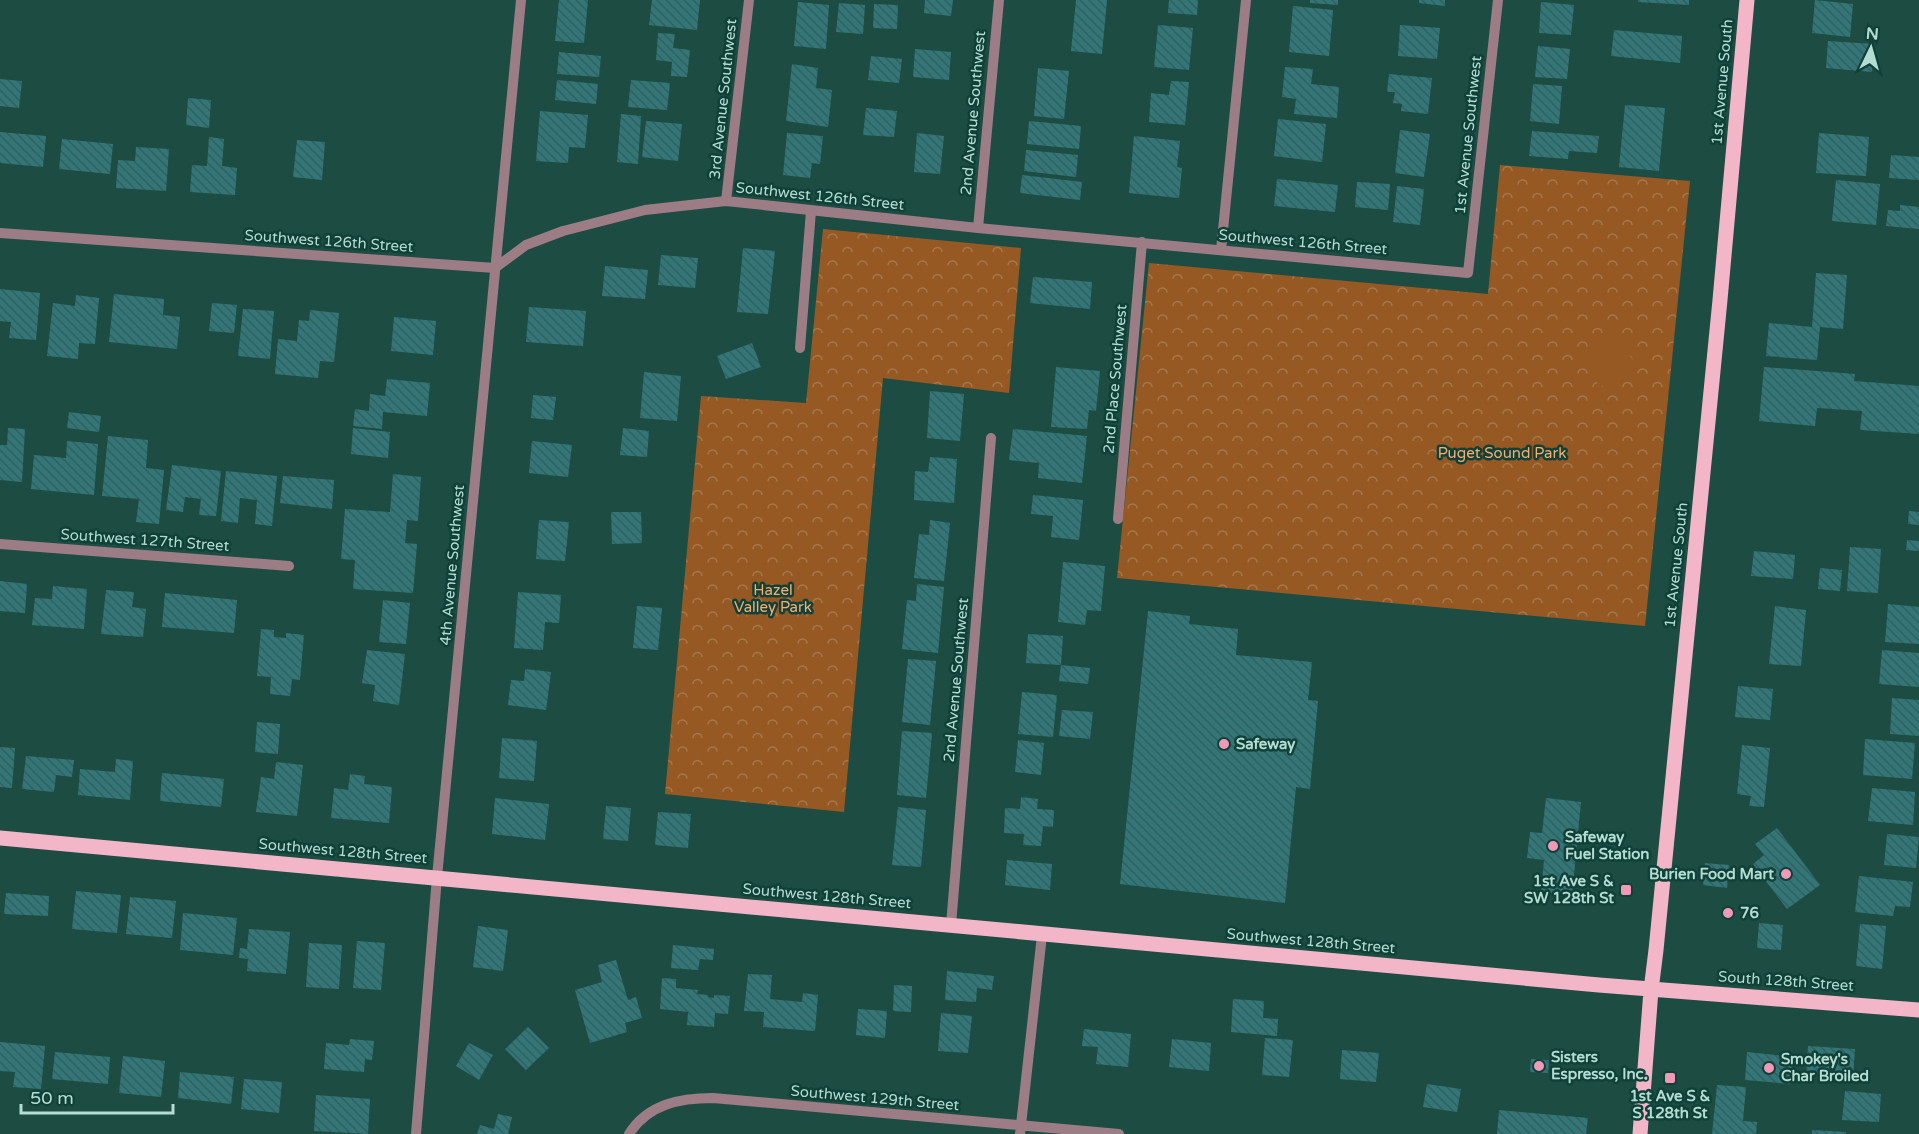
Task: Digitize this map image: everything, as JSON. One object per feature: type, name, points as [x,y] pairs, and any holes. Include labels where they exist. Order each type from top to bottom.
[{"type":"main road","name":"1st Avenue South","points":[[1640,1134],[1651,990],[1720,300],[1747,0]]},
{"type":"main road","name":"Southwest 128th Street","points":[[0,838],[1651,990]]},
{"type":"main road","name":"South 128th Street","points":[[1651,990],[1919,1010]]},
{"type":"street","name":"4th Avenue Southwest","points":[[417,1134],[437,877],[521,0]]},
{"type":"street","name":"3rd Avenue Southwest","points":[[726,201],[749,0]]},
{"type":"street","name":"2nd Avenue Southwest","points":[[978,228],[999,0]]},
{"type":"street","points":[[1221,250],[1246,0]]},
{"type":"street","name":"1st Avenue Southwest","points":[[1468,273],[1498,0]]},
{"type":"street","name":"Southwest 126th Street","points":[[0,233],[495,268],[526,245],[563,231],[645,210],[726,201],[978,228],[1468,273]]},
{"type":"street","points":[[800,348],[811,211]]},
{"type":"street","name":"2nd Place Southwest","points":[[1118,519],[1142,242]]},
{"type":"street","name":"2nd Avenue Southwest","points":[[951,925],[991,438]]},
{"type":"street","name":"Southwest 127th Street","points":[[0,544],[289,566]]},
{"type":"street","points":[[1020,1130],[1042,935]]},
{"type":"street","name":"Southwest 129th Street","points":[[629,1134],[636,1124],[650,1112],[688,1098],[713,1098],[1020,1130],[1119,1134]]},
{"type":"green space","name":"Puget Sound Park","points":[[1500,165],[1690,181],[1645,626],[1117,578],[1149,263],[1488,294]]},
{"type":"green space","name":"Hazel Valley Park","points":[[823,229],[1021,248],[1009,393],[883,378],[844,812],[665,794],[701,396],[806,403]]},
{"type":"green space","points":[[1610,332],[1634,361],[1601,387],[1578,359]]},
{"type":"building","points":[[559,0],[588,0],[584,43],[555,41]]},
{"type":"building","points":[[652,0],[700,0],[697,30],[649,25]]},
{"type":"building","points":[[925,0],[953,0],[951,16],[924,13]]},
{"type":"building","points":[[1076,0],[1107,0],[1102,54],[1071,51]]},
{"type":"building","points":[[1169,0],[1198,0],[1197,15],[1168,13]]},
{"type":"building","points":[[1310,0],[1338,0],[1338,5],[1310,3]]},
{"type":"building","points":[[1419,0],[1445,0],[1445,6],[1419,3]]},
{"type":"building","points":[[1638,0],[1689,0],[1689,5],[1638,2]]},
{"type":"building","points":[[1815,0],[1853,4],[1850,37],[1812,33]]},
{"type":"building","points":[[798,2],[829,5],[826,49],[794,46]]},
{"type":"building","points":[[1541,2],[1574,5],[1571,35],[1539,33]]},
{"type":"building","points":[[839,3],[865,5],[863,34],[836,32]]},
{"type":"building","points":[[874,4],[898,5],[897,29],[873,28]]},
{"type":"building","points":[[1293,6],[1333,10],[1329,56],[1289,52]]},
{"type":"building","points":[[1158,25],[1193,28],[1189,70],[1154,67]]},
{"type":"building","points":[[1400,25],[1440,28],[1437,59],[1398,56]]},
{"type":"building","points":[[1614,30],[1682,36],[1680,63],[1611,56]]},
{"type":"building","points":[[658,33],[675,34],[673,48],[690,50],[687,77],[671,76],[672,62],[656,60]]},
{"type":"building","points":[[1828,41],[1874,44],[1872,72],[1826,68]]},
{"type":"building","points":[[1538,46],[1570,49],[1567,79],[1535,77]]},
{"type":"building","points":[[915,49],[951,52],[949,80],[913,77]]},
{"type":"building","points":[[559,52],[601,56],[599,77],[557,74]]},
{"type":"building","points":[[871,56],[902,59],[899,83],[868,80]]},
{"type":"building","points":[[792,64],[818,68],[816,88],[832,90],[828,127],[786,121]]},
{"type":"building","points":[[1285,67],[1313,69],[1311,84],[1339,87],[1337,118],[1294,114],[1296,99],[1282,97]]},
{"type":"building","points":[[1038,68],[1069,71],[1064,119],[1034,116]]},
{"type":"building","points":[[1389,74],[1432,78],[1428,114],[1401,111],[1402,104],[1393,103],[1395,92],[1387,92]]},
{"type":"building","points":[[0,79],[22,81],[19,108],[0,106]]},
{"type":"building","points":[[557,80],[598,84],[596,104],[555,100]]},
{"type":"building","points":[[631,80],[670,83],[667,110],[628,107]]},
{"type":"building","points":[[1171,81],[1189,82],[1185,125],[1149,122],[1151,93],[1169,95]]},
{"type":"building","points":[[1533,84],[1562,86],[1559,124],[1530,121]]},
{"type":"building","points":[[188,98],[211,100],[209,128],[186,125]]},
{"type":"building","points":[[1625,105],[1665,108],[1659,171],[1619,167]]},
{"type":"building","points":[[866,108],[897,111],[894,137],[863,135]]},
{"type":"building","points":[[540,111],[588,115],[585,148],[569,147],[568,163],[536,161]]},
{"type":"building","points":[[621,114],[641,116],[638,164],[617,162]]},
{"type":"building","points":[[1278,119],[1326,124],[1322,162],[1274,156]]},
{"type":"building","points":[[646,121],[682,124],[678,161],[642,157]]},
{"type":"building","points":[[1029,121],[1081,126],[1079,149],[1027,144]]},
{"type":"building","points":[[1400,130],[1430,134],[1424,177],[1395,173]]},
{"type":"building","points":[[1532,131],[1599,136],[1597,153],[1569,151],[1568,159],[1529,156]]},
{"type":"building","points":[[0,132],[46,136],[43,167],[0,163]]},
{"type":"building","points":[[787,133],[823,136],[820,164],[812,163],[810,178],[783,175]]},
{"type":"building","points":[[917,133],[944,136],[940,174],[914,172]]},
{"type":"building","points":[[1819,133],[1869,137],[1866,176],[1816,173]]},
{"type":"building","points":[[1134,136],[1180,141],[1177,167],[1182,168],[1179,198],[1129,193]]},
{"type":"building","points":[[209,137],[224,139],[222,166],[237,168],[235,195],[190,192],[192,165],[207,166]]},
{"type":"building","points":[[62,139],[113,144],[110,174],[59,169]]},
{"type":"building","points":[[297,140],[325,142],[322,180],[293,177]]},
{"type":"building","points":[[136,147],[169,149],[166,191],[116,188],[118,160],[135,161]]},
{"type":"building","points":[[1026,150],[1078,155],[1076,177],[1024,171]]},
{"type":"building","points":[[1891,155],[1919,157],[1919,180],[1889,178]]},
{"type":"building","points":[[1022,175],[1082,182],[1080,200],[1020,193]]},
{"type":"building","points":[[1277,179],[1338,185],[1335,212],[1274,206]]},
{"type":"building","points":[[1836,180],[1880,184],[1876,225],[1832,221]]},
{"type":"building","points":[[1357,182],[1390,184],[1388,210],[1355,207]]},
{"type":"building","points":[[1397,186],[1424,189],[1420,225],[1393,222]]},
{"type":"building","points":[[1900,205],[1919,207],[1919,229],[1886,226],[1888,210],[1900,211]]},
{"type":"building","points":[[743,248],[775,251],[768,314],[737,312]]},
{"type":"building","points":[[661,255],[698,258],[695,288],[658,285]]},
{"type":"building","points":[[605,266],[648,270],[645,299],[602,296]]},
{"type":"building","points":[[1816,273],[1847,275],[1843,329],[1820,327],[1817,360],[1766,356],[1769,323],[1812,327]]},
{"type":"building","points":[[1033,277],[1092,282],[1090,309],[1030,303]]},
{"type":"building","points":[[0,289],[40,293],[36,340],[9,338],[11,322],[0,321]]},
{"type":"building","points":[[114,294],[164,299],[163,315],[180,317],[177,349],[109,342]]},
{"type":"building","points":[[76,295],[99,298],[95,344],[79,343],[78,359],[47,356],[53,303],[75,306]]},
{"type":"building","points":[[212,303],[237,305],[234,333],[209,331]]},
{"type":"building","points":[[529,307],[586,311],[583,346],[526,342]]},
{"type":"building","points":[[243,309],[274,311],[270,359],[238,356]]},
{"type":"building","points":[[310,310],[339,313],[334,362],[320,361],[318,378],[275,374],[278,339],[297,341],[299,320],[309,321]]},
{"type":"building","points":[[394,317],[436,321],[433,355],[391,351]]},
{"type":"building","points":[[752,343],[761,367],[726,379],[717,356]]},
{"type":"building","points":[[1056,367],[1100,371],[1096,411],[1089,410],[1087,429],[1051,427]]},
{"type":"building","points":[[1764,367],[1855,374],[1854,381],[1919,386],[1919,434],[1860,430],[1862,411],[1817,408],[1815,426],[1759,421]]},
{"type":"building","points":[[644,372],[681,376],[677,421],[640,418]]},
{"type":"building","points":[[387,379],[430,383],[427,416],[383,412],[382,429],[353,426],[355,409],[369,411],[370,394],[385,396]]},
{"type":"building","points":[[930,391],[964,394],[960,441],[927,438]]},
{"type":"building","points":[[533,395],[556,397],[553,420],[531,418]]},
{"type":"building","points":[[69,412],[101,416],[99,432],[67,428]]},
{"type":"building","points":[[8,428],[25,429],[22,482],[0,480],[0,445],[7,445]]},
{"type":"building","points":[[353,428],[390,432],[388,458],[351,454]]},
{"type":"building","points":[[623,428],[649,431],[647,457],[620,455]]},
{"type":"building","points":[[1013,429],[1087,436],[1082,483],[1038,478],[1039,463],[1009,460]]},
{"type":"building","points":[[108,436],[148,440],[146,468],[164,470],[159,524],[136,522],[139,499],[102,496]]},
{"type":"building","points":[[67,441],[98,444],[94,495],[31,489],[34,455],[66,458]]},
{"type":"building","points":[[532,441],[572,445],[568,477],[529,473]]},
{"type":"building","points":[[930,457],[957,459],[954,503],[914,500],[915,471],[928,472]]},
{"type":"building","points":[[172,465],[221,471],[216,516],[199,515],[201,499],[185,497],[183,512],[166,510]]},
{"type":"building","points":[[226,471],[277,476],[272,526],[255,524],[257,500],[240,498],[238,523],[221,521]]},
{"type":"building","points":[[393,474],[421,477],[418,521],[407,520],[405,543],[417,544],[413,593],[353,589],[355,560],[341,559],[345,509],[390,512]]},
{"type":"building","points":[[283,476],[334,480],[332,509],[280,503]]},
{"type":"building","points":[[1033,495],[1083,500],[1079,540],[1051,537],[1053,516],[1031,514]]},
{"type":"building","points":[[1909,511],[1919,512],[1919,525],[1908,524]]},
{"type":"building","points":[[611,512],[641,512],[642,543],[612,544]]},
{"type":"building","points":[[539,520],[569,522],[565,561],[536,559]]},
{"type":"building","points":[[930,520],[950,523],[944,581],[914,578],[919,534],[929,535]]},
{"type":"building","points":[[1907,540],[1919,541],[1919,551],[1906,550]]},
{"type":"building","points":[[1850,547],[1881,549],[1878,593],[1847,591]]},
{"type":"building","points":[[1754,551],[1795,555],[1793,579],[1751,576]]},
{"type":"building","points":[[1063,562],[1105,566],[1101,611],[1087,610],[1085,625],[1058,622]]},
{"type":"building","points":[[1820,568],[1842,570],[1840,591],[1818,589]]},
{"type":"building","points":[[0,581],[27,584],[25,613],[0,611]]},
{"type":"building","points":[[917,584],[944,587],[938,653],[902,649],[907,600],[916,601]]},
{"type":"building","points":[[53,586],[87,589],[84,629],[32,625],[35,598],[52,599]]},
{"type":"building","points":[[106,590],[134,592],[132,607],[146,609],[143,637],[101,634]]},
{"type":"building","points":[[518,592],[561,595],[559,623],[545,622],[543,650],[514,648]]},
{"type":"building","points":[[165,593],[237,600],[234,633],[162,627]]},
{"type":"building","points":[[383,600],[410,603],[406,644],[379,642]]},
{"type":"building","points":[[1888,604],[1919,607],[1919,644],[1885,642]]},
{"type":"building","points":[[637,606],[662,608],[658,650],[633,648]]},
{"type":"building","points":[[1775,606],[1806,610],[1801,666],[1769,664]]},
{"type":"building","name":"Safeway","points":[[1148,611],[1190,616],[1189,624],[1238,629],[1236,655],[1312,662],[1308,700],[1318,701],[1310,789],[1296,787],[1285,903],[1120,884]]},
{"type":"building","points":[[261,629],[274,630],[274,637],[286,638],[286,633],[304,635],[300,680],[292,679],[290,696],[270,694],[271,677],[257,676]]},
{"type":"building","points":[[1028,634],[1063,636],[1061,665],[1026,663]]},
{"type":"building","points":[[367,650],[405,654],[399,705],[373,701],[375,685],[362,683]]},
{"type":"building","points":[[1882,650],[1919,653],[1919,687],[1879,684]]},
{"type":"building","points":[[908,659],[936,661],[930,725],[902,722]]},
{"type":"building","points":[[1061,665],[1090,668],[1088,684],[1059,681]]},
{"type":"building","points":[[525,669],[551,672],[546,710],[508,705],[511,680],[524,681]]},
{"type":"building","points":[[1738,686],[1773,689],[1770,720],[1735,717]]},
{"type":"building","points":[[1022,692],[1057,695],[1053,737],[1018,734]]},
{"type":"building","points":[[1892,698],[1919,700],[1919,736],[1890,734]]},
{"type":"building","points":[[1062,710],[1093,712],[1090,739],[1059,736]]},
{"type":"building","points":[[257,722],[280,724],[278,754],[255,752]]},
{"type":"building","points":[[902,731],[932,733],[926,798],[897,795]]},
{"type":"building","points":[[502,738],[537,741],[534,781],[499,778]]},
{"type":"building","points":[[1865,739],[1915,743],[1912,779],[1863,775]]},
{"type":"building","points":[[1018,740],[1044,743],[1041,775],[1015,772]]},
{"type":"building","points":[[1742,745],[1770,748],[1764,807],[1749,806],[1751,796],[1737,794]]},
{"type":"building","points":[[0,747],[15,748],[12,788],[0,787]]},
{"type":"building","points":[[26,756],[74,760],[72,777],[56,775],[54,792],[22,789]]},
{"type":"building","points":[[116,759],[133,761],[130,800],[78,795],[80,769],[115,772]]},
{"type":"building","points":[[276,762],[303,765],[297,816],[256,812],[261,777],[274,779]]},
{"type":"building","points":[[162,773],[224,779],[221,807],[160,801]]},
{"type":"building","points":[[350,774],[365,776],[364,784],[392,787],[389,823],[331,818],[334,788],[348,790]]},
{"type":"building","points":[[1872,788],[1915,792],[1913,825],[1868,821]]},
{"type":"building","points":[[1021,797],[1038,799],[1037,809],[1054,810],[1053,827],[1043,826],[1041,846],[1023,845],[1024,834],[1004,833],[1005,808],[1020,809]]},
{"type":"building","points":[[495,798],[549,804],[545,840],[492,834]]},
{"type":"building","name":"Safeway Fuel Station","points":[[1546,798],[1581,802],[1572,895],[1541,892],[1544,860],[1527,858],[1530,832],[1542,833]]},
{"type":"building","points":[[606,806],[631,808],[628,841],[603,839]]},
{"type":"building","points":[[898,807],[926,810],[921,867],[892,865]]},
{"type":"building","points":[[658,812],[691,814],[688,848],[655,845]]},
{"type":"building","name":"Burien Food Mart","points":[[1777,828],[1820,885],[1787,909],[1753,864],[1764,855],[1755,844]]},
{"type":"building","points":[[1887,834],[1919,837],[1916,868],[1884,865]]},
{"type":"building","points":[[1007,860],[1052,864],[1050,890],[1005,885]]},
{"type":"building","points":[[1705,863],[1729,865],[1727,888],[1703,885]]},
{"type":"building","points":[[1859,876],[1913,882],[1910,907],[1895,906],[1893,916],[1855,912]]},
{"type":"building","points":[[76,891],[121,895],[117,933],[72,929]]},
{"type":"building","points":[[6,893],[49,896],[48,916],[4,914]]},
{"type":"building","points":[[130,897],[176,901],[172,938],[126,934]]},
{"type":"building","points":[[183,913],[237,918],[233,955],[180,950]]},
{"type":"building","points":[[1759,923],[1783,925],[1781,950],[1757,948]]},
{"type":"building","points":[[1860,924],[1886,926],[1882,969],[1856,966]]},
{"type":"building","points":[[478,926],[508,930],[503,971],[473,967]]},
{"type":"building","points":[[249,929],[290,932],[286,974],[247,971],[248,959],[239,958],[240,948],[247,949]]},
{"type":"building","points":[[357,941],[385,943],[381,990],[353,988]]},
{"type":"building","points":[[309,943],[342,945],[339,989],[306,987]]},
{"type":"building","points":[[673,945],[714,949],[713,960],[700,959],[698,970],[671,968]]},
{"type":"building","points":[[616,960],[628,1000],[636,997],[642,1018],[625,1023],[627,1032],[590,1043],[575,990],[602,982],[598,965]]},
{"type":"building","points":[[947,971],[994,976],[992,990],[977,988],[976,1002],[945,1000]]},
{"type":"building","points":[[748,974],[772,975],[770,999],[802,1002],[803,993],[818,995],[815,1031],[763,1027],[764,1012],[744,1011]]},
{"type":"building","points":[[662,978],[676,979],[676,988],[698,990],[697,994],[708,995],[708,997],[730,996],[728,1014],[715,1013],[714,1027],[687,1025],[688,1012],[660,1009]]},
{"type":"building","points":[[894,985],[912,986],[911,1012],[893,1011]]},
{"type":"building","points":[[1233,999],[1264,1001],[1263,1018],[1278,1019],[1277,1036],[1231,1032]]},
{"type":"building","points":[[858,1009],[887,1011],[885,1038],[856,1035]]},
{"type":"building","points":[[941,1013],[972,1016],[968,1053],[938,1051]]},
{"type":"building","points":[[528,1027],[549,1048],[526,1070],[505,1049]]},
{"type":"building","points":[[1084,1029],[1131,1034],[1128,1067],[1096,1064],[1098,1047],[1082,1046]]},
{"type":"building","points":[[1265,1038],[1293,1040],[1289,1077],[1262,1075]]},
{"type":"building","points":[[350,1039],[374,1041],[372,1060],[365,1059],[364,1072],[324,1069],[326,1043],[349,1045]]},
{"type":"building","points":[[1172,1039],[1211,1043],[1209,1071],[1169,1067]]},
{"type":"building","points":[[0,1042],[45,1046],[41,1089],[13,1087],[15,1072],[0,1071]]},
{"type":"building","points":[[469,1043],[493,1055],[479,1080],[456,1066]]},
{"type":"building","points":[[1808,1046],[1855,1049],[1853,1077],[1806,1074]]},
{"type":"building","points":[[1342,1050],[1379,1053],[1376,1082],[1340,1079]]},
{"type":"building","points":[[55,1052],[110,1057],[108,1084],[52,1079]]},
{"type":"building","name":"Smokey's Char Broiled","points":[[1747,1052],[1793,1057],[1790,1084],[1745,1080]]},
{"type":"building","points":[[123,1056],[165,1061],[161,1097],[119,1093]]},
{"type":"building","name":"Sisters Espresso, Inc.","points":[[1531,1059],[1549,1060],[1548,1073],[1530,1072]]},
{"type":"building","points":[[180,1072],[234,1077],[231,1104],[178,1098]]},
{"type":"building","points":[[244,1079],[282,1082],[279,1113],[241,1109]]},
{"type":"building","points":[[1427,1084],[1461,1089],[1457,1112],[1423,1107]]},
{"type":"building","points":[[1717,1085],[1746,1087],[1743,1121],[1757,1122],[1756,1134],[1712,1134]]},
{"type":"building","points":[[1845,1091],[1881,1094],[1879,1122],[1842,1120]]},
{"type":"building","points":[[316,1095],[370,1099],[368,1134],[314,1131]]},
{"type":"building","points":[[1499,1110],[1588,1118],[1586,1134],[1497,1134]]},
{"type":"building","points":[[498,1114],[512,1117],[508,1134],[477,1134],[480,1125],[494,1129]]},
{"type":"building","points":[[1812,1130],[1846,1132],[1846,1134],[1812,1134]]},
{"type":"place","name":"Safeway","points":[[1224,744]]},
{"type":"place","name":"Safeway Fuel Station","points":[[1553,846]]},
{"type":"place","name":"Burien Food Mart","points":[[1786,874]]},
{"type":"place","name":"1st Ave S & SW 128th St","points":[[1626,890]]},
{"type":"place","name":"76","points":[[1728,913]]},
{"type":"place","name":"Sisters Espresso, Inc.","points":[[1539,1066]]},
{"type":"place","name":"Smokey's Char Broiled","points":[[1769,1068]]},
{"type":"place","name":"1st Ave S & S 128th St","points":[[1670,1078]]}]
